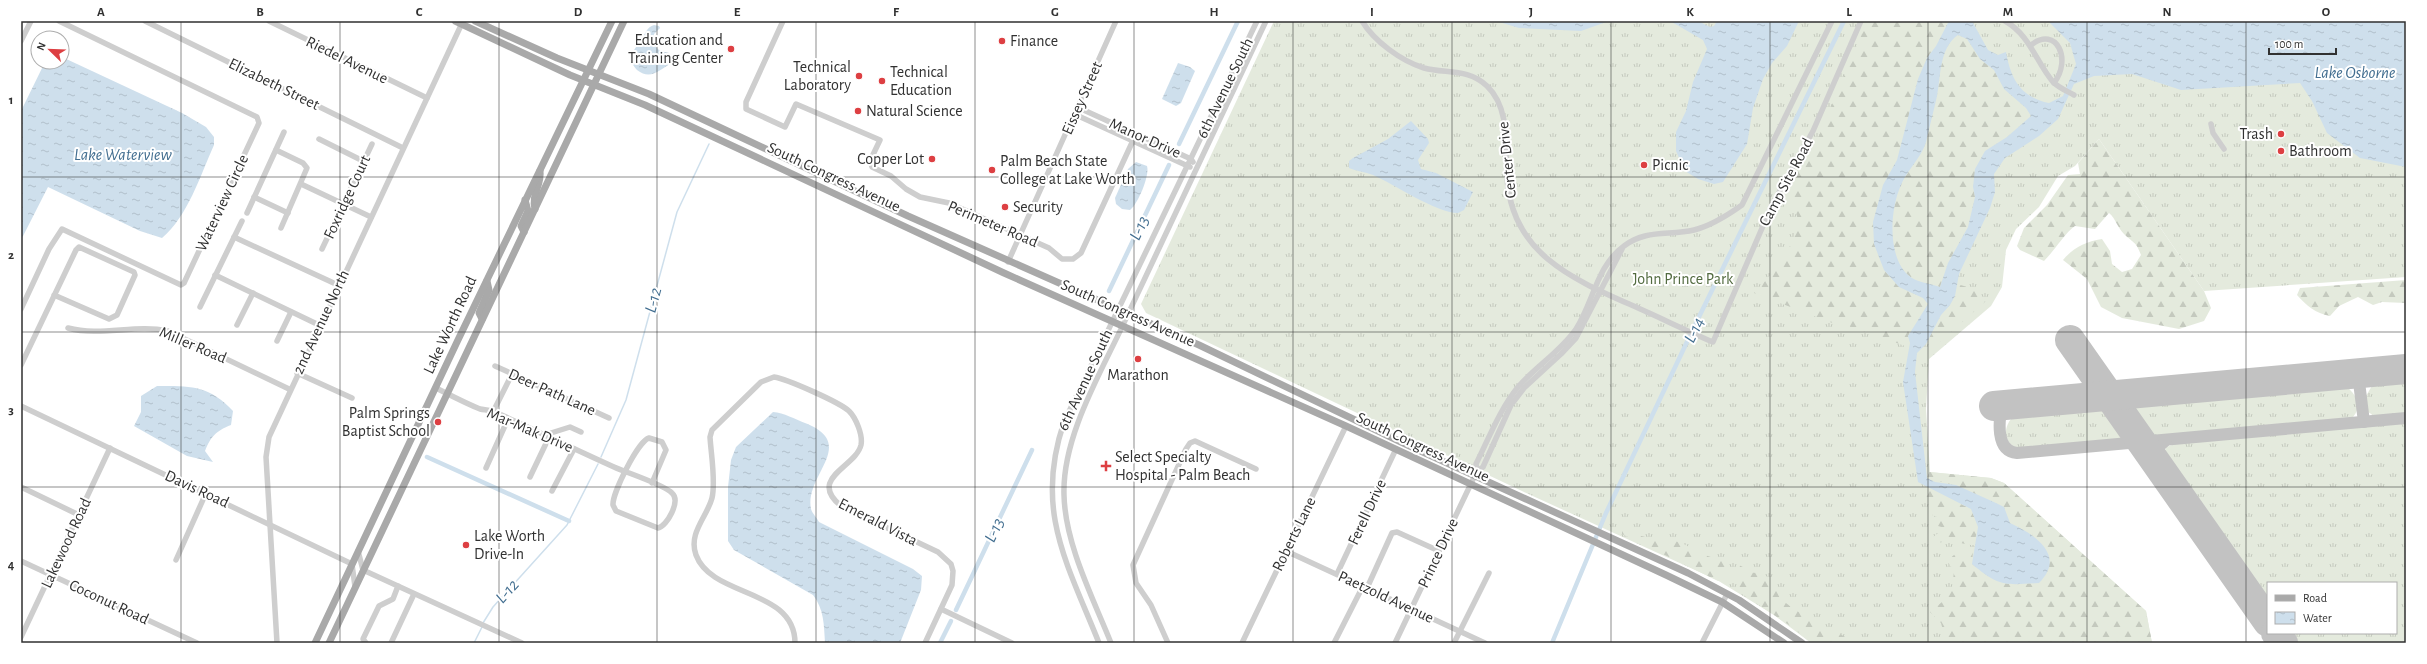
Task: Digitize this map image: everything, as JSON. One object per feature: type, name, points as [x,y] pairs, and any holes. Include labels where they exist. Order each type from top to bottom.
[{"type":"main road","name":"South Congress Avenue","points":[[475,21],[649,94],[1008,262],[1199,345],[1350,418],[1475,473],[1688,573],[1727,594],[1802,643]]},
{"type":"main road","name":"Lake Worth Road","points":[[315,643],[525,200],[612,21]]},
{"type":"main road","name":"Lake Worth Road","points":[[329,643],[624,21]]},
{"type":"main road","name":"South Congress Avenue","points":[[460,22],[583,80],[1112,322],[1396,449],[1722,602],[1784,643]]},
{"type":"main road","points":[[535,209],[532,199],[541,180],[540,170]]},
{"type":"main road","points":[[524,232],[521,226],[528,211],[525,200]]},
{"type":"main road","points":[[482,319],[479,313],[490,290],[487,281]]},
{"type":"main road","points":[[1330,419],[1343,420],[1350,418]]},
{"type":"main road","points":[[1346,426],[1353,424],[1368,426]]},
{"type":"street","points":[[21,41],[31,21]]},
{"type":"street","name":"Waterview Circle","points":[[21,309],[49,249],[62,229],[181,285],[184,283],[260,123],[257,117],[60,21]]},
{"type":"street","name":"Elizabeth Street","points":[[145,21],[403,148]]},
{"type":"street","name":"Riedel Avenue","points":[[268,21],[427,98]]},
{"type":"street","name":"Perimeter Road","points":[[783,21],[745,104],[746,109],[785,127],[796,104],[880,140],[870,161],[872,167],[891,176],[906,190],[920,197],[949,203],[1019,236],[1049,248],[1062,259],[1068,260],[1078,256],[1136,134]]},
{"type":"street","name":"Eissey Street","points":[[1008,262],[1116,21]]},
{"type":"street","name":"6th Avenue South","points":[[1099,643],[1056,530],[1051,498],[1051,472],[1056,446],[1064,422],[1257,21]]},
{"type":"street","name":"6th Avenue South","points":[[1111,643],[1070,535],[1065,510],[1064,483],[1066,460],[1073,435],[1122,326],[1266,21]]},
{"type":"street","name":"Center Drive","points":[[1362,21],[1379,41],[1412,63],[1424,68],[1460,72],[1472,76],[1487,86],[1501,107],[1510,203],[1519,225],[1536,248],[1561,271],[1598,290],[1712,342]]},
{"type":"street","name":"Prince Drive","points":[[1395,643],[1475,473],[1483,467],[1511,405],[1577,328],[1598,290],[1609,260],[1624,245],[1639,237],[1655,232],[1694,230],[1732,212],[1742,205],[1832,21]]},
{"type":"street","name":"Camp Site Road","points":[[1712,342],[1772,205],[1813,131],[1861,21]]},
{"type":"street","points":[[2006,21],[2012,25],[2031,45],[2054,82],[2060,87],[2074,94]]},
{"type":"street","name":"2nd Avenue North","points":[[277,643],[269,524],[267,446],[269,437],[289,389],[427,98],[460,22]]},
{"type":"street","points":[[2031,45],[2040,40],[2046,40],[2053,42],[2060,49],[2063,63],[2054,82]]},
{"type":"street","name":"Manor Drive","points":[[1077,107],[1191,159],[1197,167]]},
{"type":"street","name":"Manor Drive","points":[[1074,114],[1133,140],[1187,167],[1197,167]]},
{"type":"street","points":[[2211,124],[2213,133],[2224,149]]},
{"type":"street","points":[[247,213],[284,132]]},
{"type":"street","points":[[319,139],[363,161]]},
{"type":"street","name":"Foxridge Court","points":[[322,249],[372,144]]},
{"type":"street","points":[[276,150],[306,165],[307,171],[281,228]]},
{"type":"street","points":[[301,184],[371,217]]},
{"type":"street","points":[[254,197],[288,213]]},
{"type":"street","points":[[200,307],[242,221]]},
{"type":"street","points":[[234,237],[338,285]]},
{"type":"street","points":[[21,365],[54,295],[79,247],[134,272],[126,295],[113,319],[109,319],[54,295]]},
{"type":"street","points":[[215,275],[320,325]]},
{"type":"street","points":[[237,325],[253,293]]},
{"type":"street","points":[[277,341],[291,312]]},
{"type":"street","name":"Miller Road","points":[[68,328],[84,333],[153,328],[168,331],[289,389]]},
{"type":"street","name":"Deer Path Lane","points":[[494,366],[609,418]]},
{"type":"street","points":[[297,373],[352,398]]},
{"type":"street","points":[[493,412],[512,374]]},
{"type":"street","name":"Emerald Vista","points":[[795,643],[791,623],[781,611],[708,572],[698,561],[694,544],[695,535],[712,495],[710,437],[712,430],[761,382],[774,377],[842,406],[853,416],[859,432],[861,445],[854,457],[840,468],[832,478],[831,495],[841,506],[938,552],[951,564],[954,577],[925,643]]},
{"type":"street","name":"Mar-Mak Drive","points":[[436,388],[481,409],[493,412],[672,493],[675,502],[664,525],[655,528],[616,511],[613,505],[613,499],[625,472]]},
{"type":"street","name":"Davis Road","points":[[21,406],[352,564]]},
{"type":"street","points":[[486,468],[508,419]]},
{"type":"street","name":"Roberts Lane","points":[[1242,643],[1346,426]]},
{"type":"street","points":[[530,477],[551,433],[570,427],[581,432]]},
{"type":"street","points":[[625,472],[643,440],[649,438],[659,440],[664,444],[666,450],[652,483]]},
{"type":"street","points":[[1166,642],[1151,605],[1136,583],[1133,564],[1186,449],[1190,443],[1195,441],[1256,469]]},
{"type":"street","name":"Lakewood Road","points":[[21,638],[110,448]]},
{"type":"street","points":[[552,492],[574,449]]},
{"type":"street","name":"Ferell Drive","points":[[1337,574],[1396,449]]},
{"type":"street","points":[[21,487],[79,515]]},
{"type":"street","points":[[176,560],[206,493]]},
{"type":"street","points":[[1334,643],[1365,587],[1392,533],[1397,532],[1438,551]]},
{"type":"street","points":[[358,551],[363,570],[522,643]]},
{"type":"street","name":"Paetzold Avenue","points":[[1286,551],[1485,643]]},
{"type":"street","name":"Coconut Road","points":[[21,561],[197,643]]},
{"type":"street","points":[[352,564],[355,587]]},
{"type":"street","points":[[1454,643],[1489,573]]},
{"type":"street","points":[[366,643],[363,640],[379,606],[393,599],[398,586]]},
{"type":"street","points":[[391,643],[414,594]]},
{"type":"street","points":[[1702,643],[1727,594]]},
{"type":"street","points":[[940,609],[1012,643]]},
{"type":"green space","name":"John Prince Park","points":[[1274,21],[2406,21],[2406,277],[2204,291],[2099,139],[2075,166],[2058,176],[2039,207],[2016,229],[2006,250],[2002,287],[1991,306],[1929,359],[1926,409],[1930,472],[1991,478],[2004,483],[2146,611],[2152,643],[1811,643],[1774,615],[1717,580],[1524,492],[1146,313],[1141,304]]},
{"type":"green space","points":[[1867,21],[1949,21],[1936,46],[1927,58],[1897,160],[1890,169],[1884,270],[1899,287],[1923,298],[1928,304],[1908,336],[1910,343],[1905,346],[1846,325],[1843,327],[1754,293],[1776,269],[1776,261],[1787,255],[1798,221],[1796,212],[1788,195],[1788,187],[1819,136]]},
{"type":"green space","points":[[1958,35],[1967,39],[1980,59],[1994,70],[2004,89],[2026,108],[2031,116],[2007,137],[1985,151],[1973,187],[1975,197],[1968,227],[1948,263],[1940,287],[1915,280],[1901,267],[1893,245],[1892,232],[1894,207],[1897,196],[1907,174],[1919,157],[1925,145],[1937,96],[1940,71],[1944,55],[1947,47]]},
{"type":"green space","points":[[2099,139],[2204,291],[2211,308],[2204,321],[2179,329],[2122,318],[2101,307],[2087,279],[2063,260],[2080,246],[2102,239],[2110,251],[2112,264],[2122,272],[2132,269],[2141,255],[2139,250],[2122,231],[2109,213],[2095,229],[2075,226],[2067,233],[2044,261],[2020,250],[2017,246],[2024,228],[2047,205],[2068,175],[2080,174],[2078,163]]},
{"type":"green space","points":[[2406,280],[2406,303],[2382,302],[2373,305],[2358,297],[2339,306],[2330,316],[2320,313],[2312,308],[2297,295],[2300,288]]},
{"type":"green space","points":[[1957,284],[1973,290],[1986,301],[1934,347],[1927,341],[1941,315],[1950,305]]},
{"type":"green space","points":[[2406,381],[2406,414],[2376,417],[2368,412],[2366,396],[2373,384]]},
{"type":"green space","points":[[2346,386],[2353,393],[2358,404],[2356,413],[2353,417],[2348,419],[2155,436],[2149,434],[2127,407]]},
{"type":"green space","points":[[2108,406],[2125,432],[2125,438],[2017,448],[2008,441],[2006,436],[2007,425],[2014,416],[2019,413]]},
{"type":"green space","points":[[2406,423],[2406,643],[2293,643],[2287,634],[2397,634],[2397,582],[2267,582],[2267,606],[2163,458],[2166,447],[2178,443]]},
{"type":"green space","points":[[1929,472],[1991,478],[2004,483],[2146,611],[2152,643],[1953,643],[1944,634],[1941,623],[1930,612],[1942,602],[1948,591],[1952,590],[1954,571],[1948,562],[1950,559],[1958,553],[1973,550],[1972,564],[1981,572],[1996,581],[2010,584],[2039,583],[2032,533],[2010,523],[1996,503],[1946,482],[1935,482],[1927,478]]},
{"type":"green space","points":[[1924,486],[1971,509],[1978,526],[1974,545],[1955,541],[1933,541],[1933,537],[1945,528],[1938,526],[1937,517],[1932,515],[1933,504],[1919,490]]},
{"type":"green space","points":[[1626,527],[1642,536],[1675,541],[1705,555],[1717,559],[1723,559],[1728,568],[1728,576],[1718,581],[1622,534],[1622,528]]},
{"type":"green space","points":[[1739,565],[1754,573],[1759,571],[1773,582],[1780,598],[1790,607],[1854,643],[1811,643],[1792,627],[1739,592],[1737,589]]},
{"type":"water","points":[[1496,21],[1609,21],[1581,31],[1519,28]]},
{"type":"water","points":[[1670,21],[1698,21],[1710,27],[1714,26],[1717,21],[1799,21],[1787,46],[1772,63],[1763,79],[1753,108],[1747,144],[1723,182],[1714,184],[1698,179],[1685,171],[1676,151],[1676,132],[1686,111],[1693,82],[1707,49],[1703,40]]},
{"type":"water","name":"Lake Osborne","points":[[1949,21],[1972,21],[1988,50],[1998,55],[2006,52],[2014,79],[2024,92],[2039,100],[2049,103],[2063,96],[2076,64],[2070,43],[2048,21],[2406,21],[2406,167],[2360,158],[2327,133],[2312,101],[2300,83],[2181,90],[2132,74],[2094,76],[2074,84],[2058,119],[2039,136],[2005,158],[1994,174],[1995,192],[1990,208],[1959,274],[1955,296],[1950,305],[1941,315],[1926,344],[1917,353],[1915,372],[1927,478],[1935,482],[1956,485],[2004,507],[2010,523],[2037,539],[2044,547],[2048,555],[2050,563],[2047,573],[2039,583],[2003,583],[1996,581],[1981,572],[1972,564],[1978,527],[1971,509],[1918,482],[1903,382],[1910,343],[1908,336],[1928,304],[1923,298],[1899,287],[1884,270],[1874,244],[1873,222],[1883,185],[1897,160],[1918,79],[1927,58],[1936,46]],"holes":[[[1958,35],[1967,39],[1980,59],[1994,70],[2004,89],[2026,108],[2031,116],[2007,137],[1985,151],[1975,169],[1973,187],[1975,197],[1968,227],[1948,263],[1940,287],[1915,280],[1901,267],[1896,256],[1892,232],[1894,207],[1901,185],[1925,145],[1937,96],[1940,71],[1947,47]]]},
{"type":"water","points":[[654,25],[659,26],[660,28],[654,34],[653,44],[660,51],[669,53],[672,63],[655,73],[647,74],[637,70],[634,66],[632,62],[632,54],[646,31]]},
{"type":"water","name":"Lake Waterview","points":[[70,61],[182,113],[206,127],[214,137],[214,145],[186,207],[179,219],[162,238],[140,231],[48,187],[21,240],[21,111],[41,70],[70,70]]},
{"type":"water","points":[[1178,63],[1190,67],[1195,71],[1181,103],[1176,106],[1162,99]]},
{"type":"water","points":[[1411,121],[1428,139],[1429,143],[1418,160],[1421,169],[1436,173],[1473,192],[1464,210],[1458,213],[1449,212],[1438,208],[1382,179],[1349,168],[1349,161],[1388,139]]},
{"type":"water","points":[[1136,162],[1147,166],[1147,176],[1140,196],[1133,207],[1130,210],[1122,209],[1116,204],[1115,198],[1128,169]]},
{"type":"water","points":[[157,386],[179,386],[198,389],[216,396],[233,411],[231,425],[221,429],[209,441],[205,451],[213,462],[187,456],[134,426],[141,412],[141,396]]},
{"type":"water","points":[[773,412],[805,423],[820,431],[828,441],[829,450],[826,461],[811,496],[811,509],[819,522],[913,569],[922,576],[921,590],[900,643],[825,643],[824,624],[821,612],[817,600],[813,595],[734,550],[728,541],[728,487],[731,460],[736,447]]},
{"type":"waterway","name":"L-13","points":[[1179,144],[1238,21]]},
{"type":"waterway","name":"L-14","points":[[1552,643],[1606,513],[1695,325],[1844,21]]},
{"type":"waterway","name":"L-12","points":[[601,457],[626,400],[677,212],[709,144]]},
{"type":"waterway","name":"L-13","points":[[1109,291],[1169,165]]},
{"type":"waterway","name":"L-13","points":[[956,610],[1032,450]]},
{"type":"waterway","points":[[427,457],[569,521]]},
{"type":"waterway","name":"L-12","points":[[483,623],[493,607],[567,525],[598,464]]},
{"type":"waterway","name":"L-13","points":[[940,643],[951,621]]},
{"type":"waterway","name":"L-12","points":[[474,643],[482,627]]},
{"type":"taxiway","points":[[2358,374],[2364,422]]},
{"type":"taxiway","points":[[2002,405],[2000,419],[2000,434],[2002,441],[2005,447],[2010,451],[2017,453],[2406,418]]},
{"type":"taxiway","points":[[2157,463],[2156,449],[2166,440]]},
{"type":"runway","points":[[2070,340],[2267,621]]},
{"type":"runway","points":[[1994,406],[2406,369]]},
{"type":"runway","points":[[2277,634],[2283,643]]},
{"type":"place","name":"Finance","points":[[1002,41]]},
{"type":"place","name":"Education and Training Center","points":[[731,49]]},
{"type":"place","name":"Technical Laboratory","points":[[859,76]]},
{"type":"place","name":"Technical Education","points":[[882,81]]},
{"type":"place","name":"Natural Science","points":[[858,111]]},
{"type":"place","name":"Trash","points":[[2281,134]]},
{"type":"place","name":"Bathroom","points":[[2281,151]]},
{"type":"place","name":"Copper Lot","points":[[932,159]]},
{"type":"place","name":"Picnic","points":[[1644,165]]},
{"type":"place","name":"Palm Beach State College at Lake Worth","points":[[992,170]]},
{"type":"place","name":"Security","points":[[1005,207]]},
{"type":"place","name":"Marathon","points":[[1138,359]]},
{"type":"place","name":"Palm Springs Baptist School","points":[[438,422]]},
{"type":"place","name":"Select Specialty Hospital - Palm Beach","points":[[1106,466]]},
{"type":"place","name":"Lake Worth Drive-In","points":[[466,545]]}]
